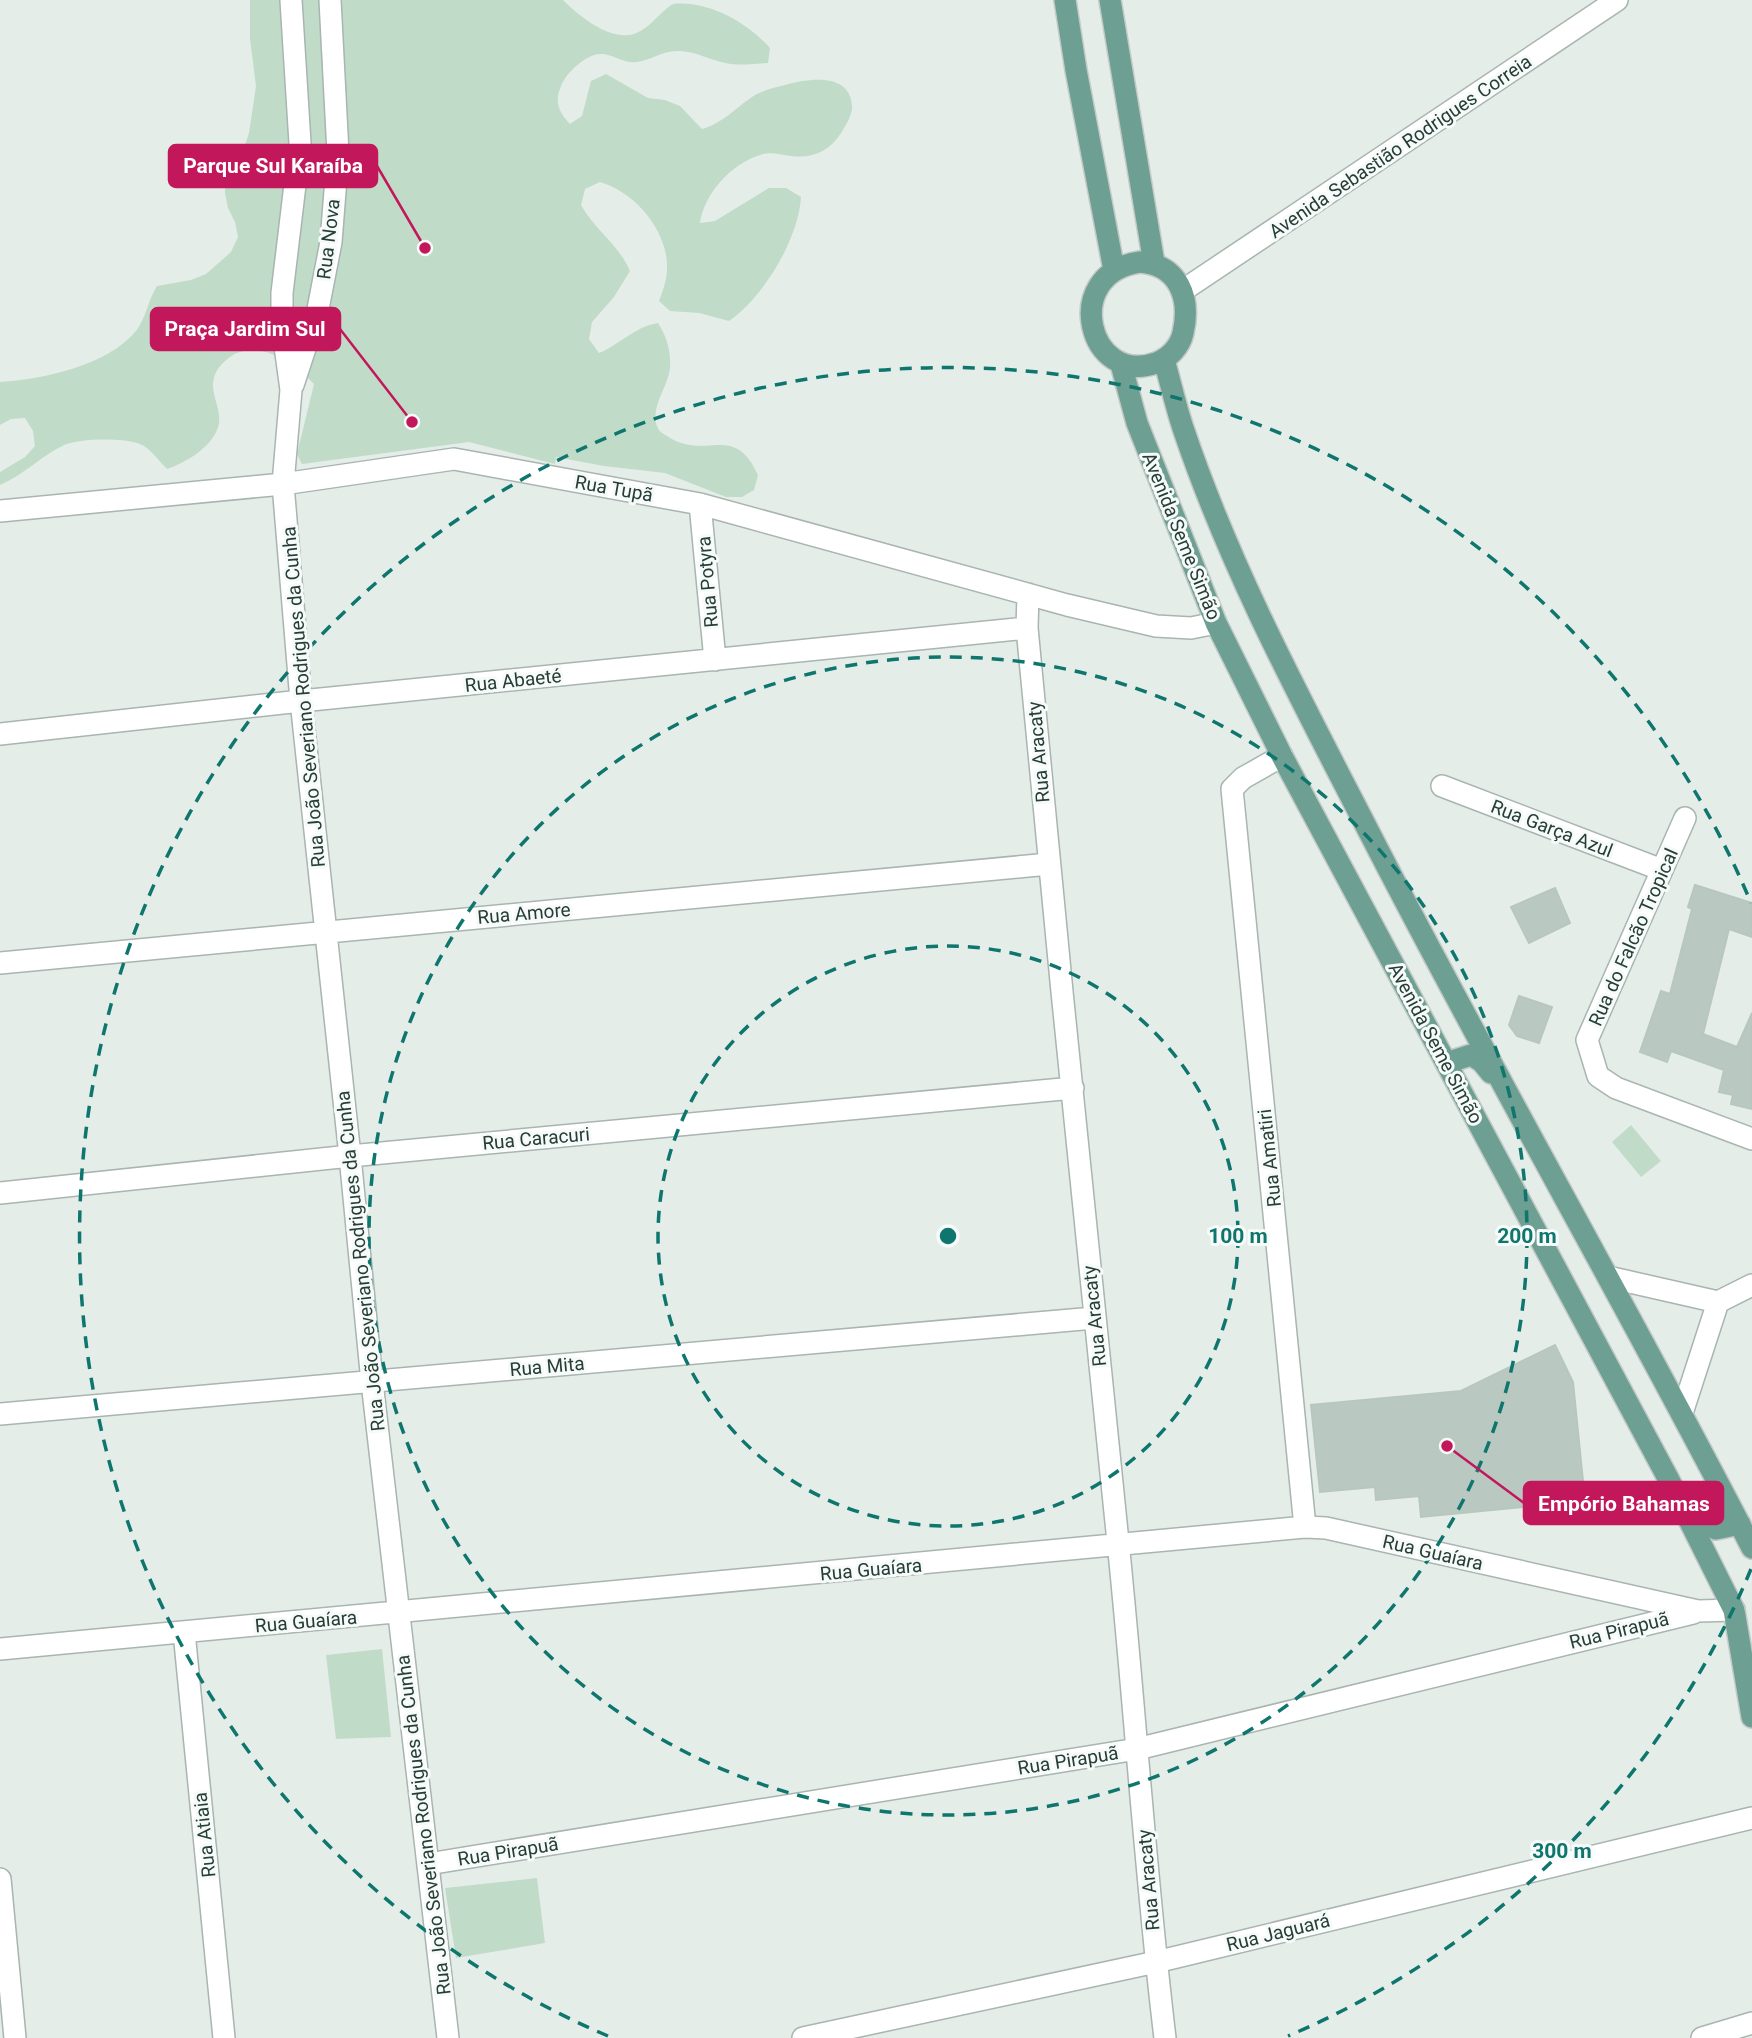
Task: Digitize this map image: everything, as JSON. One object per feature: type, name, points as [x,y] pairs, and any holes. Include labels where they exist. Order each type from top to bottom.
[{"type":"main road","points":[[1065,0],[1114,270]]},
{"type":"main road","points":[[1110,0],[1154,263]]},
{"type":"main road","points":[[1154,263],[1176,279],[1182,291],[1185,308],[1179,344],[1164,360],[1149,365],[1121,364],[1101,346],[1094,332],[1092,306],[1096,289],[1103,278],[1114,270],[1128,264],[1154,263]]},
{"type":"main road","name":"Avenida Seme Simão","points":[[1164,360],[1183,429],[1212,504],[1275,649],[1441,972],[1682,1413],[1752,1548]]},
{"type":"main road","name":"Avenida Seme Simão","points":[[1121,364],[1137,423],[1216,623],[1282,756],[1669,1480],[1734,1610],[1752,1717]]},
{"type":"main road","points":[[1446,1063],[1471,1055],[1482,1062],[1510,1097]]},
{"type":"main road","points":[[1669,1480],[1700,1519],[1716,1529],[1740,1524]]},
{"type":"street","name":"Rua Nova","points":[[283,484],[291,390],[282,324],[282,293],[300,143],[291,0]]},
{"type":"street","name":"Rua Nova","points":[[291,390],[318,309],[331,242],[338,153],[330,0]]},
{"type":"street","name":"Avenida Sebastião Rodrigues Correia","points":[[1182,291],[1617,0]]},
{"type":"street","name":"Rua Tupã","points":[[0,512],[283,484],[454,460],[700,504],[1028,594],[1156,626],[1191,628],[1216,623]]},
{"type":"street","name":"Rua João Severiano Rodrigues da Cunha","points":[[283,484],[301,701],[372,1382],[448,2038]]},
{"type":"street","name":"Rua Potyra","points":[[700,504],[715,660]]},
{"type":"street","name":"Rua Aracaty","points":[[1028,594],[1027,628],[1049,864],[1119,1546],[1165,2038]]},
{"type":"street","name":"Rua Abaeté","points":[[0,734],[1027,628]]},
{"type":"street","name":"Rua Amatiri","points":[[1282,756],[1243,778],[1232,789],[1305,1527]]},
{"type":"street","name":"Rua Garça Azul","points":[[1442,786],[1662,870]]},
{"type":"street","name":"Rua do Falcão Tropical","points":[[1685,818],[1587,1040],[1598,1076],[1616,1088],[1751,1140]]},
{"type":"street","name":"Rua Amore","points":[[0,963],[1049,864]]},
{"type":"street","name":"Rua Caracuri","points":[[0,1193],[350,1156],[1073,1088]]},
{"type":"street","points":[[1608,1278],[1718,1302],[1752,1285]]},
{"type":"street","points":[[1682,1413],[1718,1302]]},
{"type":"street","name":"Rua Mita","points":[[0,1414],[1094,1318]]},
{"type":"street","name":"Rua Guaíara","points":[[0,1649],[1305,1527],[1326,1528],[1698,1611],[1734,1610]]},
{"type":"street","name":"Rua Pirapuã","points":[[428,1864],[1137,1749],[1698,1611]]},
{"type":"street","name":"Rua Atiaia","points":[[184,1632],[224,2038]]},
{"type":"street","name":"Rua Jaguará","points":[[803,2038],[1156,1962],[1752,1818]]},
{"type":"street","points":[[0,1879],[15,2038]]},
{"type":"street","points":[[1702,2038],[1752,2023]]},
{"type":"green space","points":[[250,0],[563,0],[593,24],[620,35],[642,30],[673,4],[687,4],[727,15],[751,30],[770,48],[768,63],[725,63],[679,51],[632,62],[605,54],[589,57],[577,65],[561,86],[559,106],[570,124],[582,116],[591,81],[606,74],[648,98],[665,100],[680,106],[702,129],[723,119],[755,95],[774,88],[806,81],[828,80],[845,89],[852,109],[844,128],[832,145],[813,155],[799,157],[768,153],[749,159],[729,173],[707,201],[700,223],[715,221],[769,188],[786,188],[801,197],[794,230],[777,266],[754,298],[729,321],[699,313],[670,311],[659,301],[667,272],[662,240],[647,215],[625,194],[600,182],[585,189],[581,205],[620,253],[630,271],[614,297],[592,322],[589,339],[599,353],[642,328],[658,323],[668,344],[670,362],[655,415],[659,430],[685,444],[730,446],[740,450],[758,475],[754,490],[742,497],[726,497],[665,473],[556,457],[555,464],[469,442],[302,464],[297,454],[314,384],[286,361],[264,351],[252,350],[230,357],[218,369],[213,384],[219,417],[217,430],[202,449],[181,463],[167,469],[144,446],[128,441],[81,441],[56,449],[0,485],[0,472],[25,457],[35,446],[33,431],[25,418],[11,419],[0,425],[0,382],[54,374],[92,362],[109,353],[136,331],[157,286],[191,280],[206,274],[231,252],[238,237],[228,208],[225,177],[244,148],[256,86],[250,39]]},
{"type":"green space","points":[[1631,1125],[1661,1161],[1641,1177],[1612,1142]]},
{"type":"green space","points":[[382,1649],[391,1737],[336,1739],[326,1655]]},
{"type":"green space","points":[[537,1878],[545,1943],[456,1958],[445,1888]]},
{"type":"building","points":[[1695,885],[1752,903],[1752,937],[1729,929],[1703,1034],[1737,1047],[1752,1013],[1752,1109],[1731,1104],[1733,1095],[1719,1092],[1724,1070],[1671,1051],[1667,1062],[1640,1052],[1661,991],[1670,994],[1692,909],[1688,907]]},
{"type":"building","points":[[1555,888],[1570,923],[1529,943],[1511,907]]},
{"type":"building","points":[[1519,996],[1552,1007],[1539,1043],[1517,1036],[1509,1025]]},
{"type":"building","points":[[1555,1345],[1573,1382],[1585,1501],[1421,1517],[1419,1496],[1376,1500],[1375,1487],[1320,1492],[1311,1405],[1461,1391]]},
{"type":"place","name":"Parque Sul Karaíba","points":[[425,248]]},
{"type":"place","name":"Praça Jardim Sul","points":[[412,422]]},
{"type":"place","name":"Empório Bahamas","points":[[1447,1446]]}]
